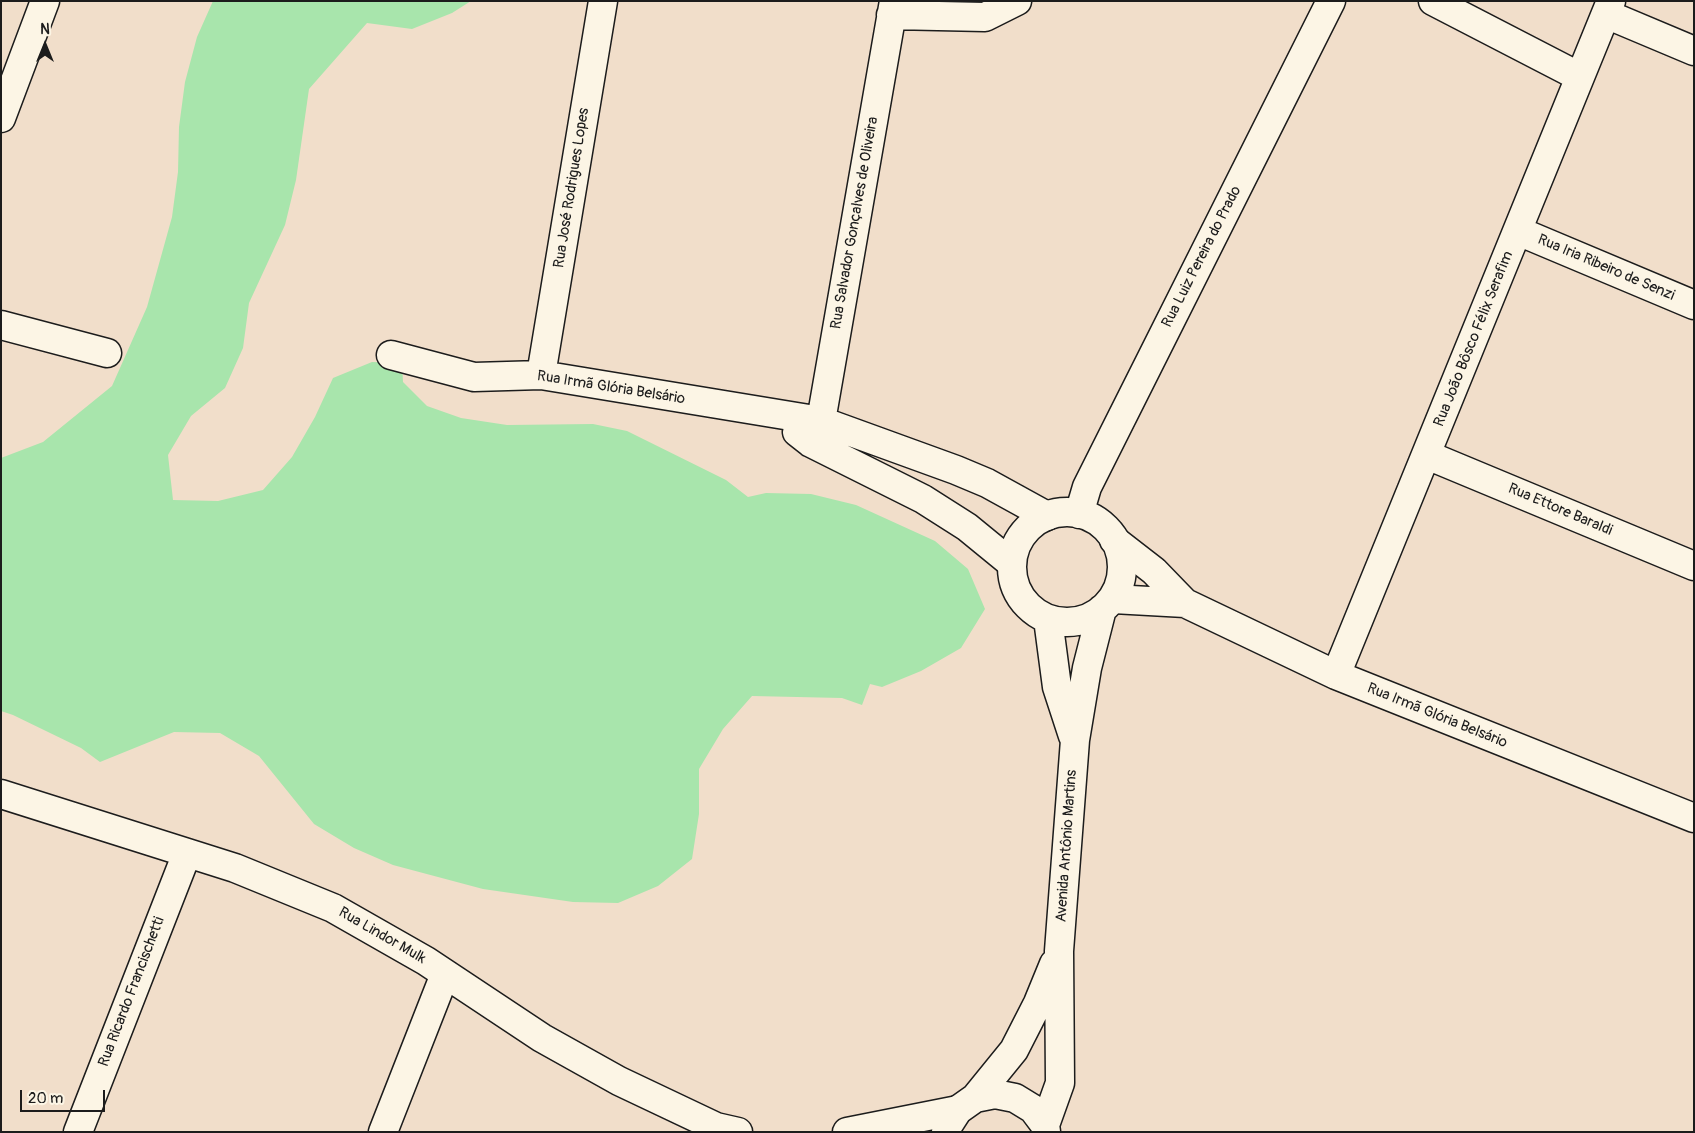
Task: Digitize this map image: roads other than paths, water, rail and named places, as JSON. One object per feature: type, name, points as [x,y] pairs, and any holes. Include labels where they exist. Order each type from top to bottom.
[{"type":"street","points":[[1,118],[45,1]]},
{"type":"street","name":"Rua José Rodrigues Lopes","points":[[541,375],[603,1]]},
{"type":"street","points":[[893,8],[985,17],[1017,1]]},
{"type":"street","name":"Rua Luiz Pereira do Prado","points":[[1079,514],[1086,486],[1331,1]]},
{"type":"street","points":[[1434,1],[1580,77]]},
{"type":"street","name":"Rua Salvador Gonçalves de Oliveira","points":[[816,432],[893,8]]},
{"type":"street","points":[[1608,8],[1694,51]]},
{"type":"street","name":"Rua João Bôsco Félix Serafim","points":[[1336,675],[1608,8]]},
{"type":"street","name":"Rua Iria Ribeiro de Senzi","points":[[1518,231],[1694,305]]},
{"type":"street","points":[[1,325],[107,353]]},
{"type":"street","name":"Rua Irmã Glória Belsário","points":[[391,355],[474,377],[541,375],[774,414],[816,432],[956,470],[987,483],[1047,516]]},
{"type":"street","name":"Rua Irmã Glória Belsário","points":[[816,432],[967,527],[1011,563]]},
{"type":"street","name":"Rua Ettore Baraldi","points":[[1427,455],[1694,566]]},
{"type":"street","points":[[1066,513],[1079,514],[1097,522],[1107,530],[1114,540],[1121,558],[1121,577],[1108,604],[1085,619],[1066,622],[1048,619],[1032,610],[1020,597],[1013,581],[1011,563],[1017,543],[1029,526],[1047,516],[1066,513]]},
{"type":"street","name":"Rua Irmã Glória Belsário","points":[[1114,540],[1154,571],[1185,604],[1336,675],[1694,818]]},
{"type":"street","name":"Rua Irmã Glória Belsário","points":[[1108,604],[1185,604]]},
{"type":"street","name":"Avenida Antônio Martins","points":[[1045,1129],[1060,1083],[1059,951],[1075,740],[1087,668],[1108,604]]},
{"type":"street","name":"Avenida Antônio Martins","points":[[1048,619],[1057,687],[1075,740]]},
{"type":"street","name":"Rua Lindor Mulk","points":[[1,794],[235,868],[333,908],[426,961],[542,1038],[619,1081],[682,1122],[738,1132]]},
{"type":"street","name":"Rua Ricardo Francischetti","points":[[78,1132],[187,853]]},
{"type":"street","name":"Avenida Antônio Martins","points":[[960,1113],[1014,1050],[1038,1003],[1059,951]]},
{"type":"street","points":[[384,1132],[445,974]]},
{"type":"street","points":[[847,1132],[960,1113],[995,1094],[1015,1098],[1033,1109],[1045,1129]]}]
